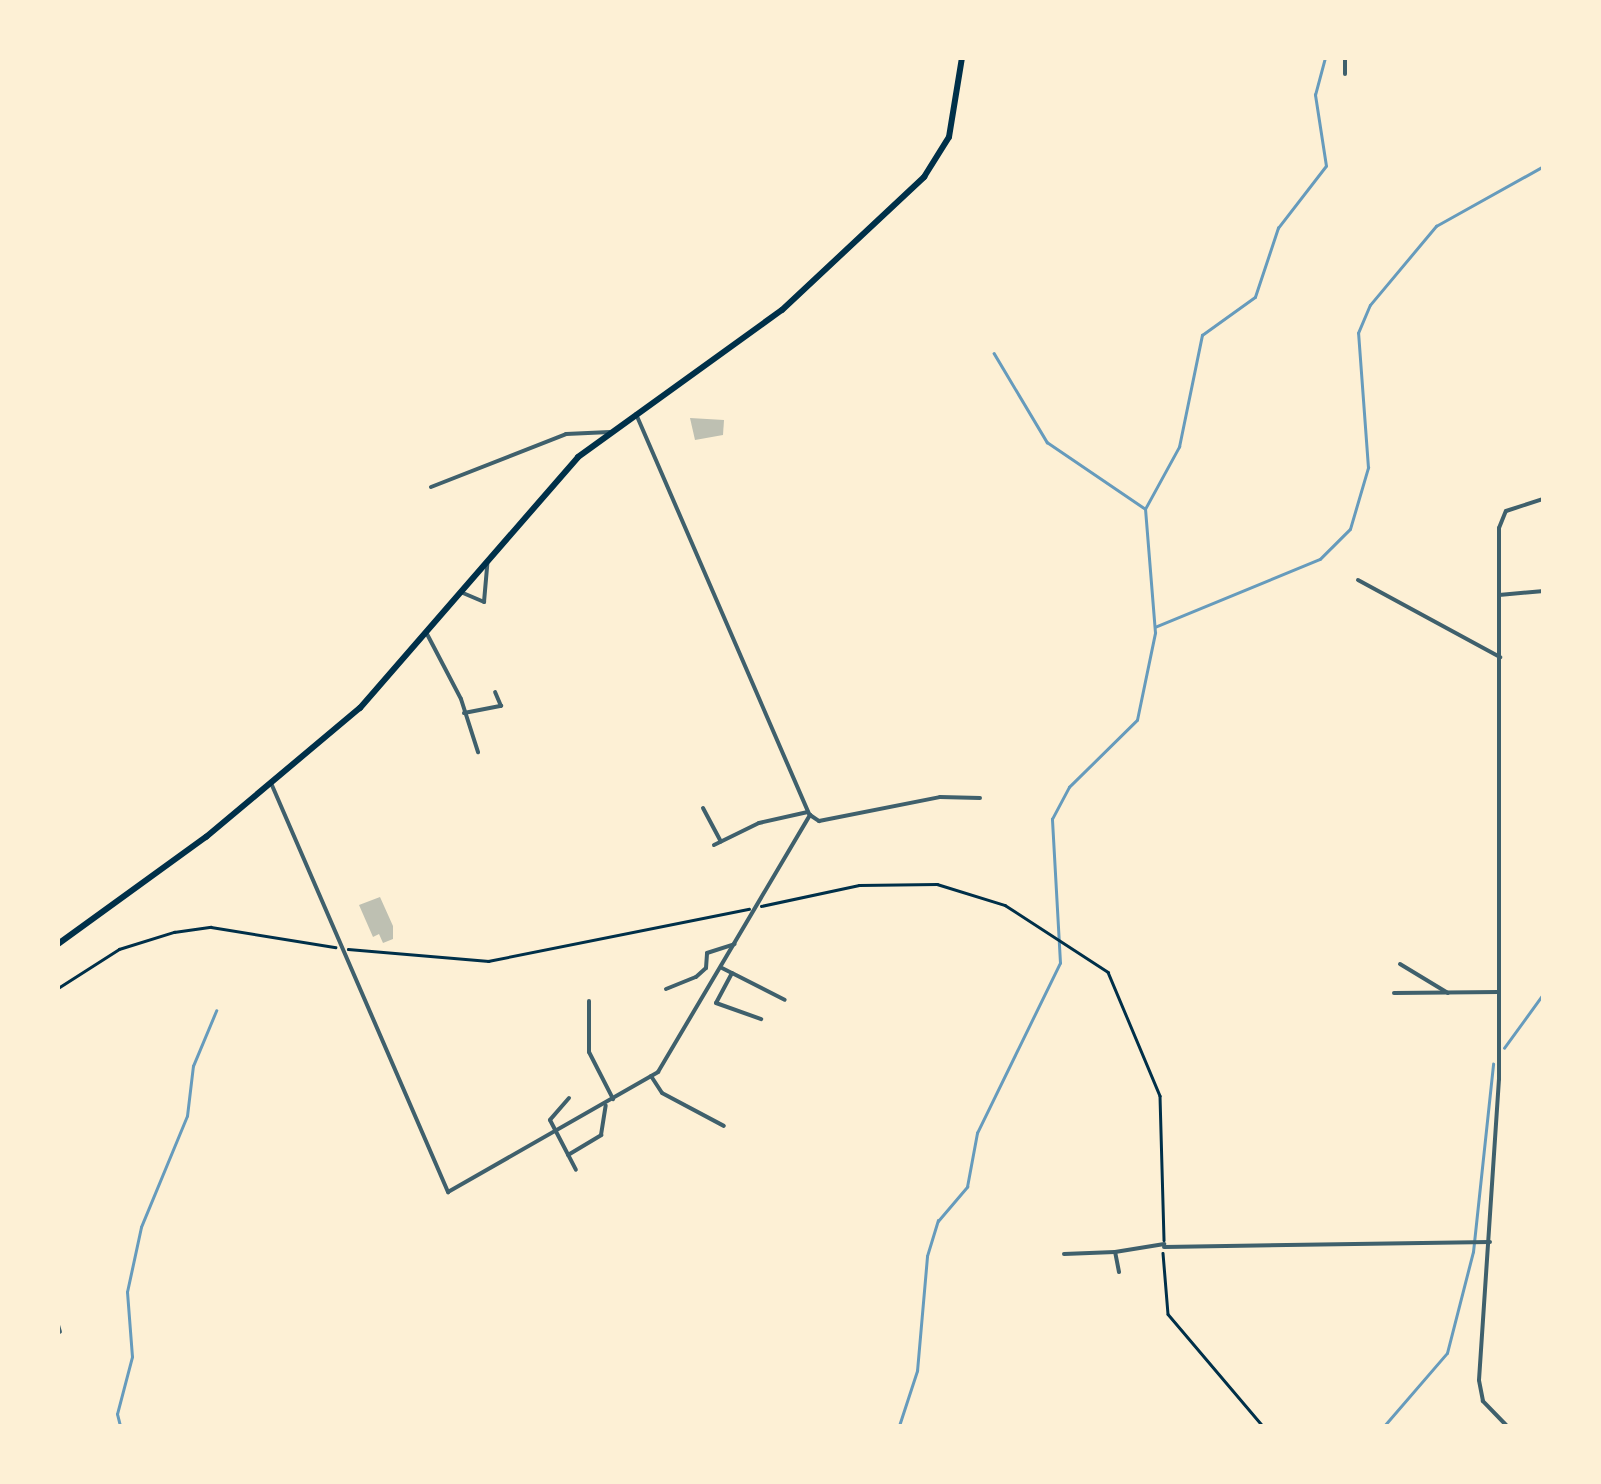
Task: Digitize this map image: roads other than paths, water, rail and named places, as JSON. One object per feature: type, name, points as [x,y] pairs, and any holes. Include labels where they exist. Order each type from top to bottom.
[{"type":"main road","points":[[58,944],[271,783],[373,696],[578,457],[782,310],[924,177],[949,137],[962,58]]},
{"type":"street","points":[[1345,58],[1345,74]]},
{"type":"street","points":[[636,414],[809,814],[819,821],[904,805],[980,798]]},
{"type":"street","points":[[431,488],[566,434],[610,432]]},
{"type":"street","points":[[1507,1426],[1483,1402],[1478,1380],[1490,1242],[1500,992],[1503,514],[1544,499]]},
{"type":"street","points":[[462,592],[484,602],[486,564]]},
{"type":"street","points":[[1358,580],[1500,658]]},
{"type":"street","points":[[1500,595],[1544,591]]},
{"type":"street","points":[[427,634],[478,752]]},
{"type":"street","points":[[464,713],[501,706],[495,692]]},
{"type":"street","points":[[271,783],[448,1192],[652,1076],[680,1045],[809,814]]},
{"type":"street","points":[[703,808],[721,842]]},
{"type":"street","points":[[714,846],[758,823],[809,814]]},
{"type":"street","points":[[666,989],[706,968],[706,953],[735,944]]},
{"type":"street","points":[[1400,964],[1448,993]]},
{"type":"street","points":[[722,968],[786,1000]]},
{"type":"street","points":[[732,974],[716,1003],[761,1019]]},
{"type":"street","points":[[1394,993],[1500,992]]},
{"type":"street","points":[[589,1001],[588,1052],[612,1099]]},
{"type":"street","points":[[652,1076],[662,1093],[724,1126]]},
{"type":"street","points":[[569,1098],[550,1120],[576,1170]]},
{"type":"street","points":[[568,1155],[601,1135],[605,1104]]},
{"type":"street","points":[[1064,1254],[1164,1246],[1490,1242]]},
{"type":"street","points":[[1116,1252],[1118,1272]]},
{"type":"street","points":[[58,1326],[60,1332]]},
{"type":"waterway","points":[[899,1426],[917,1371],[927,1256],[938,1221],[967,1187],[977,1133],[1060,963],[1052,819],[1069,787],[1137,720],[1155,633],[1145,509],[1179,447],[1202,335],[1255,297],[1278,228],[1326,166],[1315,95],[1325,58]]},
{"type":"waterway","points":[[1155,627],[1320,559],[1350,529],[1368,468],[1358,333],[1370,305],[1436,226],[1544,166]]},
{"type":"waterway","points":[[994,353],[1047,442],[1144,508]]},
{"type":"waterway","points":[[1504,1048],[1544,993]]},
{"type":"waterway","points":[[120,1426],[117,1414],[132,1357],[127,1292],[141,1227],[187,1116],[193,1066],[216,1011]]},
{"type":"waterway","points":[[1384,1426],[1447,1353],[1473,1252],[1493,1064]]}]
